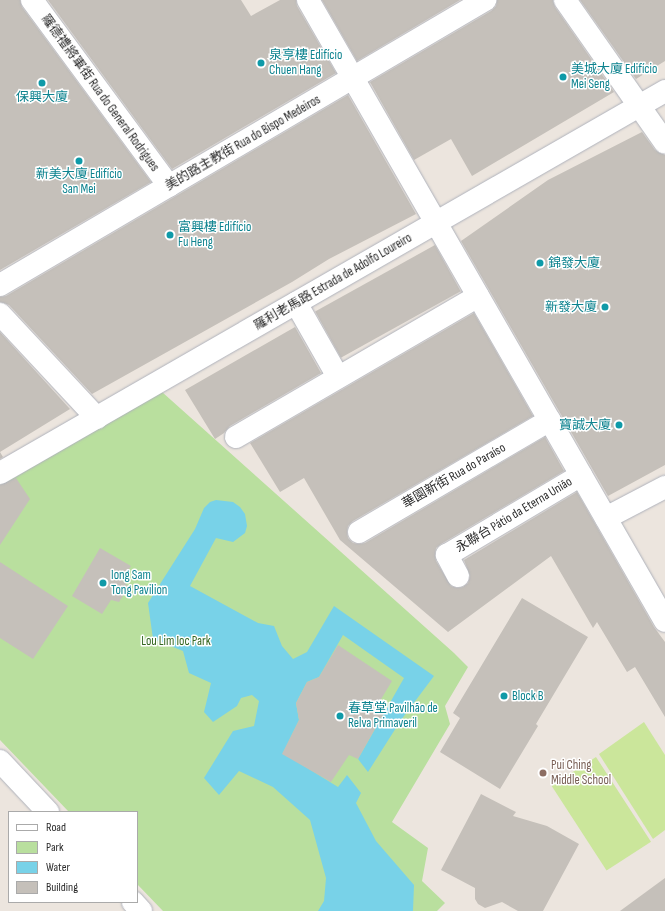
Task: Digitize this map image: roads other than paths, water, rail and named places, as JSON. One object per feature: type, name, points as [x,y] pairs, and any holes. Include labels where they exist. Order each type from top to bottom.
[{"type":"street","name":"羅德禮將軍街 Rua do General Rodrigues","points":[[32,0],[169,186]]},
{"type":"street","points":[[308,0],[665,621]]},
{"type":"street","name":"美的路主教街 Rua do Bispo Medeiros","points":[[0,285],[485,0]]},
{"type":"street","points":[[565,0],[665,143]]},
{"type":"street","name":"羅利老馬路 Estrada de Adolfo Loureiro","points":[[0,473],[665,91]]},
{"type":"street","points":[[236,437],[478,296]]},
{"type":"street","points":[[296,303],[338,378]]},
{"type":"street","points":[[0,314],[97,418]]},
{"type":"street","name":"華園新街 Rua do Paraíso","points":[[359,532],[550,420]]},
{"type":"street","name":"永聯台 Pátio da Eterna União","points":[[458,576],[447,555],[581,475]]},
{"type":"street","points":[[606,518],[665,487]]},
{"type":"street","points":[[0,761],[47,811]]},
{"type":"street","points":[[134,903],[141,911]]},
{"type":"water","points":[[216,500],[233,502],[240,507],[245,514],[247,526],[245,533],[233,542],[216,538],[190,586],[258,623],[274,626],[282,646],[293,659],[307,652],[334,606],[434,676],[401,720],[368,772],[358,759],[404,678],[343,635],[319,677],[307,682],[296,703],[299,720],[283,753],[338,787],[347,775],[361,793],[356,803],[376,841],[414,885],[413,911],[318,911],[324,901],[326,878],[310,820],[273,787],[239,771],[219,795],[204,778],[233,731],[254,726],[259,701],[252,695],[241,698],[237,706],[213,722],[204,712],[211,683],[189,673],[183,651],[153,639],[148,603],[195,529],[204,508],[210,502]]},
{"type":"place","name":"泉亨樓 Edifício Chuen Hang","points":[[261,63]]},
{"type":"place","name":"美城大廈 Edifício Mei Seng","points":[[563,77]]},
{"type":"place","name":"保興大廈","points":[[42,83]]},
{"type":"place","name":"新美大廈 Edifício San Mei","points":[[79,161]]},
{"type":"place","name":"富興樓 Edifício Fu Heng","points":[[170,235]]},
{"type":"place","name":"錦發大廈","points":[[540,263]]},
{"type":"place","name":"新發大廈","points":[[605,307]]},
{"type":"place","name":"寶誠大廈","points":[[619,425]]},
{"type":"place","name":"Iong Sam Tong Pavilion","points":[[103,583]]},
{"type":"place","name":"Block B","points":[[504,696]]},
{"type":"place","name":"春草堂 Pavilhão de Relva Primaveril","points":[[340,716]]},
{"type":"place","name":"Pui Ching Middle School","points":[[543,773]]},
{"type":"park label","name":"Lou Lim Ioc Park","points":[[176,641]]}]
